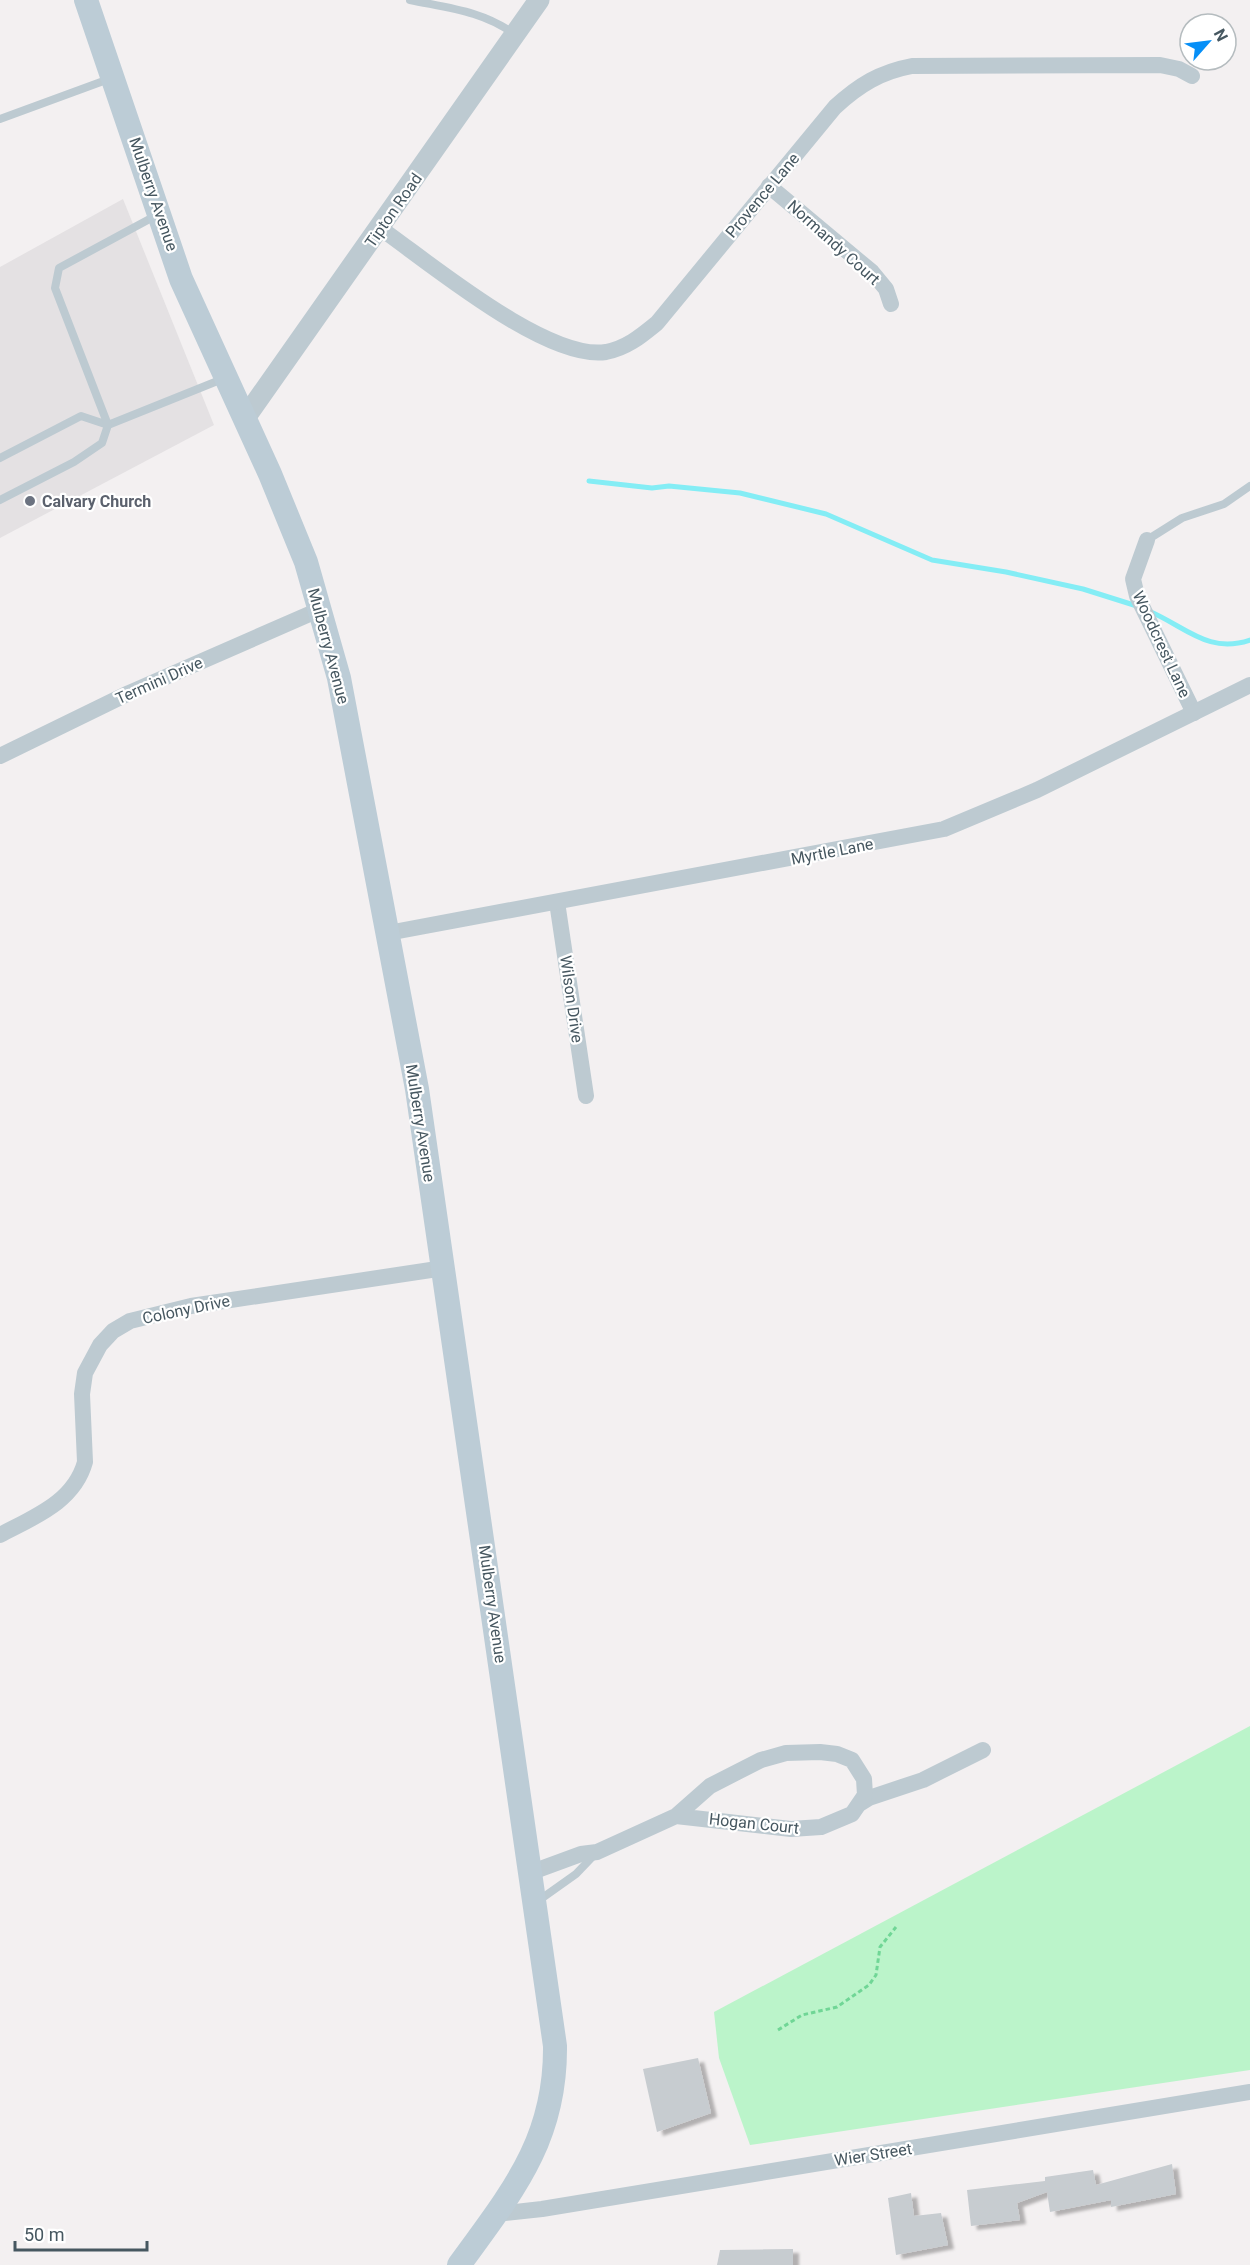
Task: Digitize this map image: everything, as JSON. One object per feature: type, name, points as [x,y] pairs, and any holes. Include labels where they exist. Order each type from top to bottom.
[{"type":"main road","name":"Mulberry Avenue","points":[[86,0],[181,279],[245,418],[306,562],[321,609],[350,729],[417,1089],[532,1872],[555,2046],[553,2096],[537,2148],[496,2214],[459,2265]]},
{"type":"street","name":"Tipton Road","points":[[245,418],[539,0]]},
{"type":"street","name":"Provence Lane","points":[[380,228],[523,328],[566,348],[586,352],[605,352],[626,346],[657,323],[835,107],[862,84],[888,71],[912,66],[1160,64],[1179,69],[1192,76]]},
{"type":"street","name":"Normandy Court","points":[[770,186],[872,272],[886,289],[891,304]]},
{"type":"street","name":"Woodcrest Lane","points":[[1147,540],[1133,579],[1137,596],[1194,713]]},
{"type":"street","name":"Termini Drive","points":[[0,756],[129,693],[321,609]]},
{"type":"street","name":"Myrtle Lane","points":[[388,933],[944,829],[1037,790],[1250,685]]},
{"type":"street","name":"Wilson Drive","points":[[557,902],[586,1096]]},
{"type":"street","name":"Colony Drive","points":[[0,1535],[64,1498],[82,1473],[85,1462],[82,1394],[85,1373],[91,1358],[113,1331],[130,1321],[191,1306],[444,1268]]},
{"type":"street","name":"Hogan Court","points":[[861,1803],[869,1798],[923,1780],[983,1750]]},
{"type":"street","name":"Hogan Court","points":[[532,1872],[581,1854],[597,1852],[676,1816],[710,1786],[734,1771],[761,1760],[786,1753],[837,1754],[852,1760],[864,1779],[865,1795],[852,1814],[837,1822],[806,1829],[676,1816]]},
{"type":"street","name":"Wier Street","points":[[496,2214],[542,2209],[1250,2092]]},
{"type":"lane","points":[[410,0],[478,14],[495,21],[515,34]]},
{"type":"lane","points":[[0,119],[114,77]]},
{"type":"lane","points":[[0,500],[74,462],[102,443],[108,425],[55,288],[59,268],[160,213]]},
{"type":"lane","points":[[0,458],[81,416],[108,425],[225,377]]},
{"type":"lane","points":[[1147,540],[1182,518],[1224,504],[1250,486]]},
{"type":"lane","name":"Hogan Court","points":[[536,1903],[576,1874],[597,1852]]},
{"type":"path","points":[[778,2030],[802,2014],[837,2007],[869,1985],[876,1975],[880,1947],[896,1927]]},
{"type":"shaded area","points":[[123,199],[214,425],[0,538],[0,267]]},
{"type":"green space","points":[[1250,1726],[1250,2070],[750,2145],[719,2058],[714,2012]]},
{"type":"building","points":[[698,2058],[711,2113],[657,2132],[643,2069]]},
{"type":"building","points":[[1172,2164],[1176,2194],[1111,2207],[1111,2200],[1050,2212],[1047,2192],[1017,2203],[1020,2220],[971,2226],[967,2190],[1045,2181],[1045,2177],[1093,2170],[1096,2185]]},
{"type":"building","points":[[911,2193],[914,2216],[941,2213],[948,2245],[896,2255],[888,2198]]},
{"type":"building","points":[[793,2249],[793,2265],[717,2265],[720,2250]]},
{"type":"waterway","points":[[589,481],[652,488],[669,486],[740,493],[826,514],[932,560],[1006,572],[1083,589],[1137,606]]},
{"type":"waterway","points":[[1151,612],[1210,642],[1222,644],[1250,640]]},
{"type":"place","name":"Calvary Church","points":[[30,501]]}]
